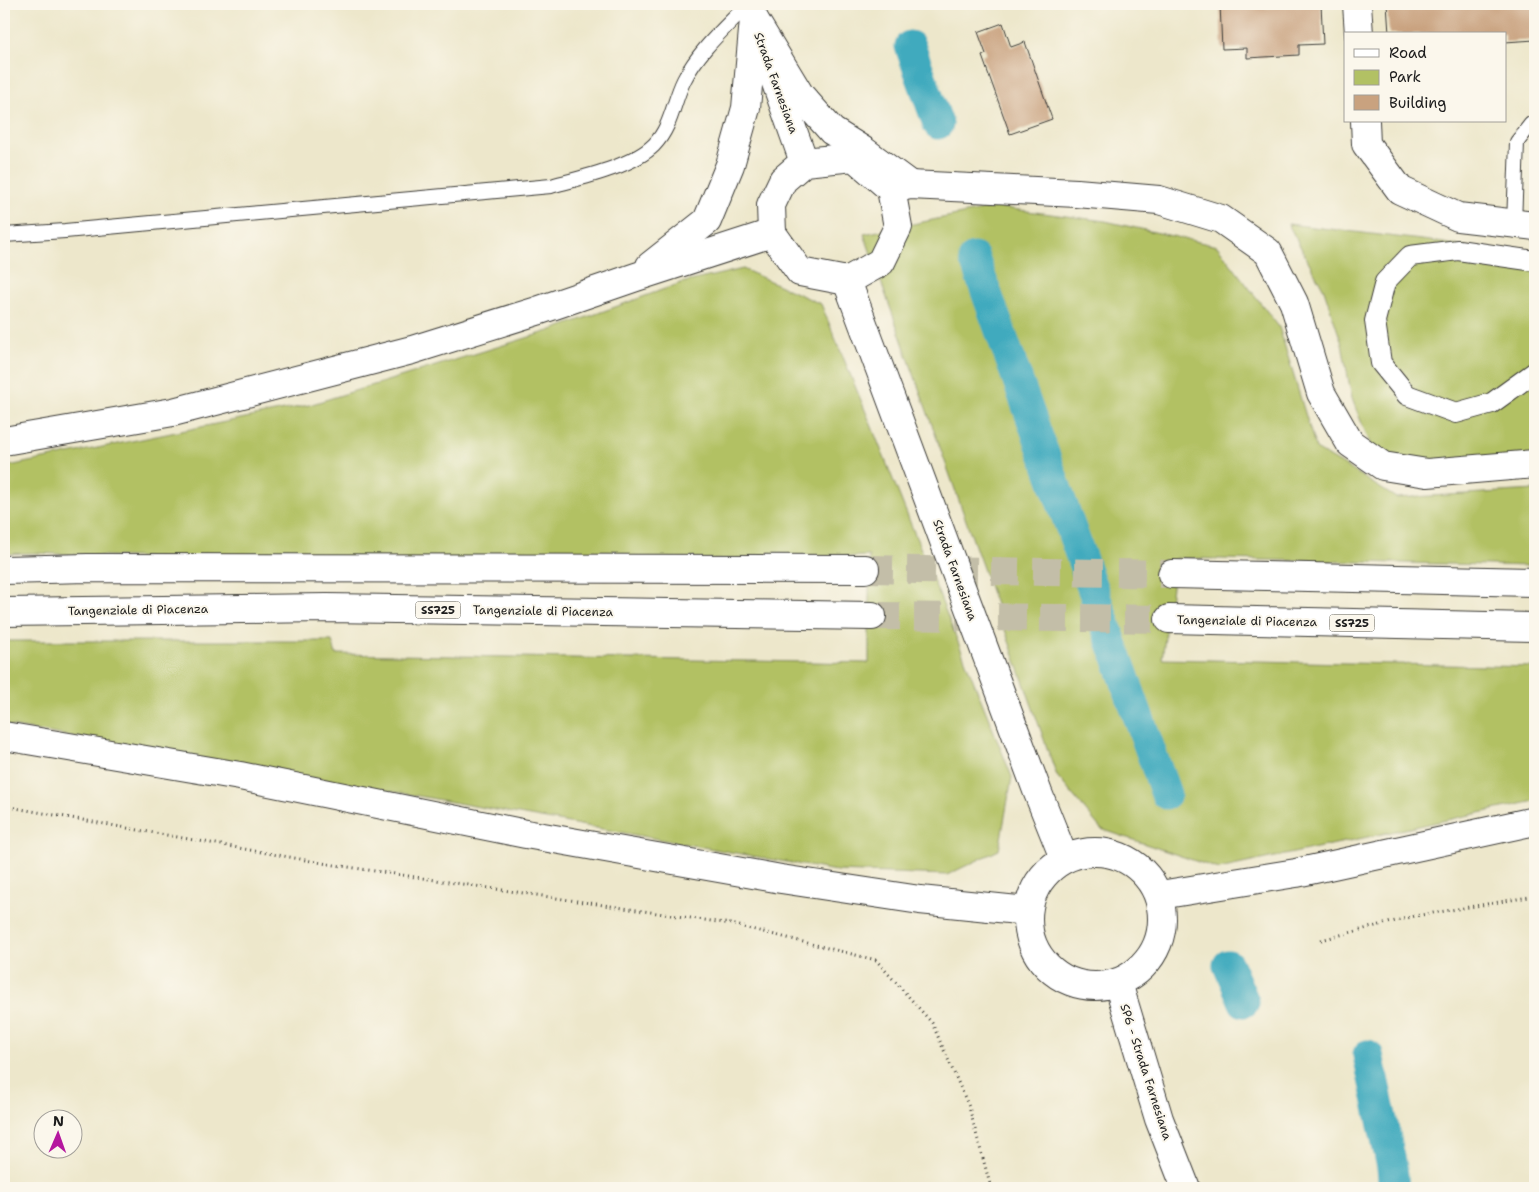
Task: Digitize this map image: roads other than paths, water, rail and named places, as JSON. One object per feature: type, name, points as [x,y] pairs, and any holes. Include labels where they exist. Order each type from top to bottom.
[{"type":"main road","points":[[1357,4],[1359,32]]},
{"type":"main road","points":[[750,9],[800,96],[832,131],[864,151],[901,187],[898,228],[881,262],[847,281],[800,272],[772,233],[771,205],[783,180],[804,162],[854,158],[901,187],[1077,193],[1159,200],[1221,219],[1268,252],[1294,303],[1321,393],[1350,443],[1383,466],[1427,473],[1535,464]]},
{"type":"main road","points":[[636,276],[707,221],[730,165],[746,108],[750,9]]},
{"type":"main road","name":"Strada Farnesiana","points":[[750,9],[804,162]]},
{"type":"main road","points":[[1365,122],[1366,144],[1400,190],[1458,217],[1524,225]]},
{"type":"main road","points":[[4,441],[174,412],[412,350],[537,311],[636,276],[772,233]]},
{"type":"main road","name":"Strada Farnesiana","points":[[847,281],[1064,858]]},
{"type":"main road","points":[[4,570],[88,568],[865,569]]},
{"type":"main road","points":[[1172,574],[1535,582]]},
{"type":"main road","name":"Tangenziale di Piacenza","points":[[4,612],[100,609],[327,608],[872,616]]},
{"type":"main road","name":"Tangenziale di Piacenza","points":[[1169,619],[1535,627]]},
{"type":"main road","points":[[4,736],[240,776],[526,834],[781,879],[920,900],[1027,911]]},
{"type":"main road","points":[[1160,895],[1296,873],[1535,821]]},
{"type":"main road","points":[[1102,850],[1138,865],[1160,895],[1163,931],[1148,963],[1118,983],[1084,986],[1052,972],[1032,945],[1027,911],[1034,889],[1046,871],[1064,858],[1102,850]]},
{"type":"main road","name":"SP6 - Strada Farnesiana","points":[[1118,983],[1159,1119],[1186,1188]]},
{"type":"street","points":[[1535,262],[1458,250],[1410,256],[1385,282],[1376,321],[1381,363],[1406,395],[1456,413],[1492,403],[1535,372]]},
{"type":"lane","points":[[4,235],[551,186],[604,172],[632,159],[652,146],[665,131],[684,80],[696,61],[718,35],[750,9]]},
{"type":"lane","points":[[1524,225],[1517,142],[1531,124],[1535,124]]},
{"type":"waterway","points":[[910,46],[938,124]]},
{"type":"waterway","points":[[974,258],[1166,794]]},
{"type":"waterway","points":[[1228,965],[1244,1002]]},
{"type":"waterway","points":[[1368,1055],[1392,1167],[1394,1188]]},
{"type":"tunnel","points":[[865,569],[1172,574]]},
{"type":"tunnel","points":[[872,616],[1169,619]]}]
